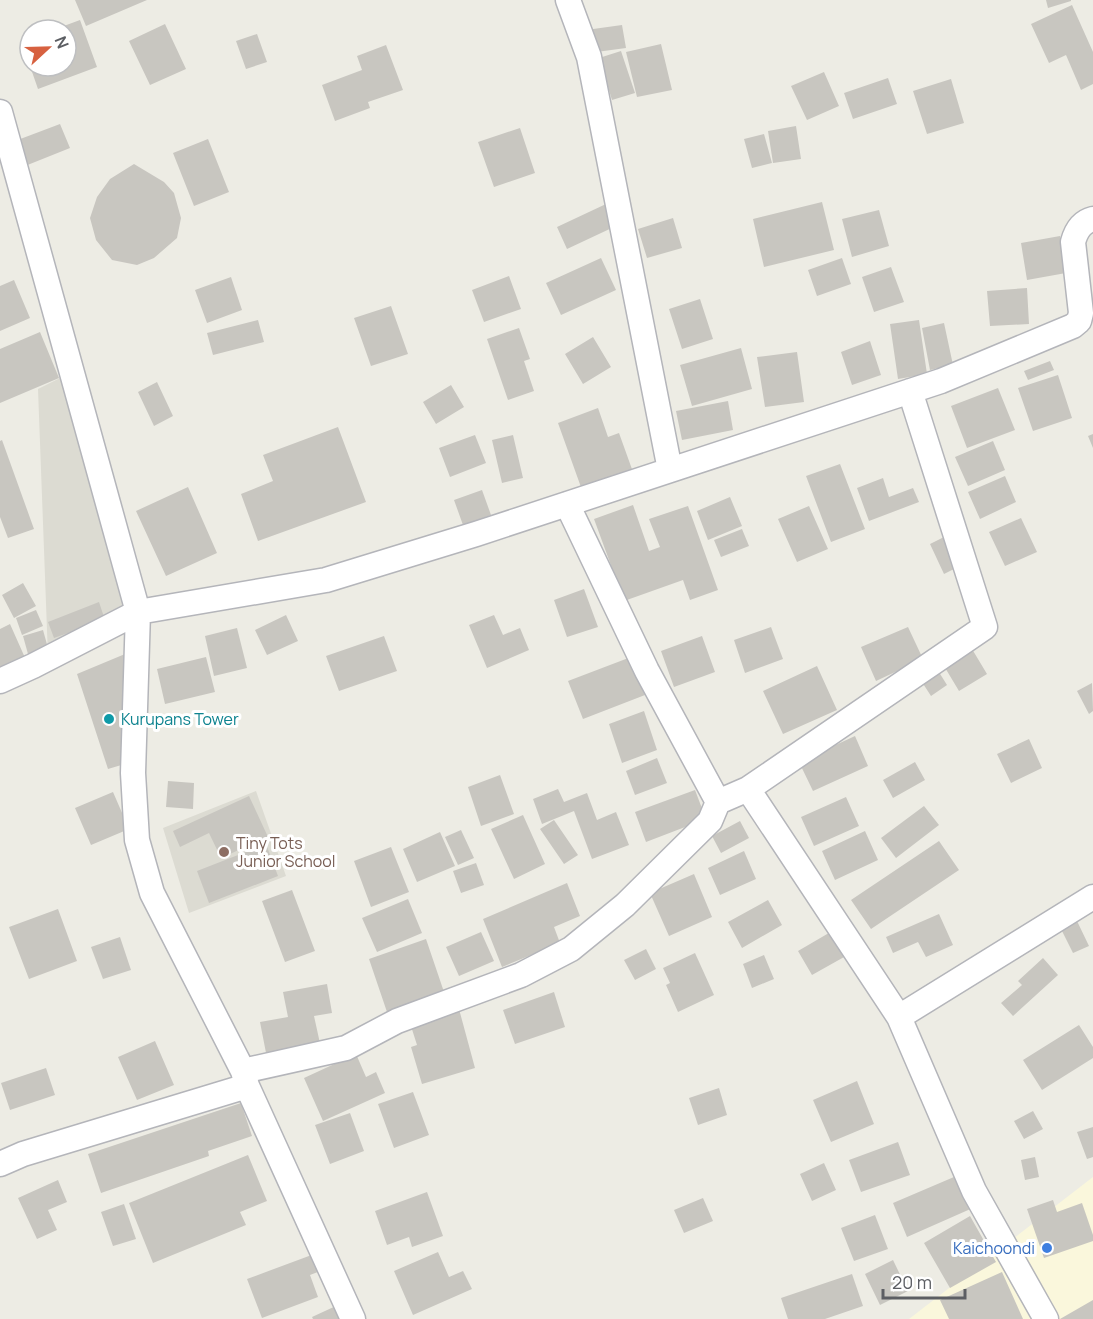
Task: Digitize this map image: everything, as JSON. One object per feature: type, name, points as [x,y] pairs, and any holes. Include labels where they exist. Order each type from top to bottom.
[{"type":"street","points":[[567,0],[589,57],[670,470]]},
{"type":"street","points":[[0,112],[138,612],[133,773],[137,840],[152,893],[245,1079],[353,1319]]},
{"type":"street","points":[[0,681],[138,612],[326,580],[567,504],[941,381],[1073,326],[1079,321],[1081,313],[1073,242],[1077,230],[1086,220],[1093,219]]},
{"type":"street","points":[[0,1164],[23,1154],[245,1079],[345,1048],[397,1021],[521,975],[571,949],[625,904],[710,822],[718,802],[748,789],[985,627],[910,391]]},
{"type":"street","points":[[567,504],[647,671],[718,802]]},
{"type":"street","points":[[748,789],[899,1017],[974,1191],[1046,1319]]},
{"type":"street","points":[[899,1017],[1093,897]]},
{"type":"shaded area","points":[[74,371],[143,604],[48,657],[38,389]]},
{"type":"shaded area","name":"Tiny Tots Junior School","points":[[256,791],[286,876],[189,913],[163,828]]},
{"type":"shaded area","name":"Kaichoondi","points":[[1093,1177],[1093,1319],[909,1319]]},
{"type":"building","points":[[75,0],[147,0],[86,26]]},
{"type":"building","points":[[1046,0],[1071,0],[1071,1],[1048,8]]},
{"type":"building","points":[[1072,5],[1093,52],[1093,84],[1081,90],[1066,55],[1049,63],[1031,24]]},
{"type":"building","points":[[80,20],[97,67],[78,74],[78,21]]},
{"type":"building","points":[[165,24],[186,69],[150,85],[129,41]]},
{"type":"building","points":[[622,25],[626,48],[589,53],[586,30]]},
{"type":"building","points":[[257,34],[267,62],[246,69],[236,41]]},
{"type":"building","points":[[661,44],[672,90],[637,97],[626,52]]},
{"type":"building","points":[[386,45],[403,90],[368,102],[370,108],[335,121],[322,85],[362,70],[357,56]]},
{"type":"building","points":[[621,51],[635,93],[612,100],[599,58]]},
{"type":"building","points":[[824,72],[839,106],[807,120],[791,86]]},
{"type":"building","points":[[34,78],[68,78],[38,89]]},
{"type":"building","points":[[888,78],[897,104],[853,119],[844,93]]},
{"type":"building","points":[[951,79],[964,123],[927,134],[913,91]]},
{"type":"building","points":[[60,124],[70,148],[25,166],[15,141]]},
{"type":"building","points":[[796,126],[801,159],[773,163],[768,131]]},
{"type":"building","points":[[520,128],[535,173],[494,187],[478,142]]},
{"type":"building","points":[[764,134],[772,163],[752,168],[744,139]]},
{"type":"building","points":[[208,139],[229,192],[194,206],[173,153]]},
{"type":"building","points":[[134,164],[164,182],[174,193],[181,218],[177,238],[154,258],[137,265],[112,260],[96,240],[90,218],[97,197],[110,179]]},
{"type":"building","points":[[822,202],[834,250],[764,267],[753,219]]},
{"type":"building","points":[[606,204],[616,226],[567,249],[557,227]]},
{"type":"building","points":[[879,210],[889,246],[852,257],[842,219]]},
{"type":"building","points":[[673,218],[682,248],[647,258],[638,229]]},
{"type":"building","points":[[1060,236],[1066,273],[1027,280],[1021,243]]},
{"type":"building","points":[[601,258],[616,290],[561,315],[546,283]]},
{"type":"building","points":[[842,258],[851,284],[817,296],[808,270]]},
{"type":"building","points":[[891,267],[904,302],[874,312],[862,277]]},
{"type":"building","points":[[509,276],[521,309],[484,322],[472,290]]},
{"type":"building","points":[[231,277],[242,310],[207,323],[195,290]]},
{"type":"building","points":[[14,280],[30,318],[0,331],[0,286]]},
{"type":"building","points":[[1027,288],[1029,324],[990,326],[987,291]]},
{"type":"building","points":[[700,299],[713,339],[682,349],[669,309]]},
{"type":"building","points":[[391,306],[408,354],[371,366],[354,318]]},
{"type":"building","points":[[258,320],[264,342],[213,355],[207,333]]},
{"type":"building","points":[[919,320],[927,374],[898,379],[890,324]]},
{"type":"building","points":[[944,323],[953,365],[930,370],[922,328]]},
{"type":"building","points":[[519,328],[530,359],[524,361],[534,391],[508,400],[487,339]]},
{"type":"building","points":[[40,332],[59,378],[0,403],[0,349]]},
{"type":"building","points":[[593,337],[611,367],[583,384],[565,354]]},
{"type":"building","points":[[870,341],[881,375],[852,385],[841,352]]},
{"type":"building","points":[[741,348],[752,389],[692,406],[680,365]]},
{"type":"building","points":[[797,352],[804,402],[765,407],[757,357]]},
{"type":"building","points":[[1050,361],[1054,370],[1028,380],[1024,371]]},
{"type":"building","points":[[1058,375],[1072,418],[1033,431],[1018,388]]},
{"type":"building","points":[[157,382],[173,416],[154,426],[138,392]]},
{"type":"building","points":[[451,385],[464,407],[436,424],[423,402]]},
{"type":"building","points":[[998,388],[1015,430],[967,448],[951,406]]},
{"type":"building","points":[[728,401],[733,430],[682,440],[676,411]]},
{"type":"building","points":[[598,408],[608,437],[619,433],[633,472],[582,490],[558,423]]},
{"type":"building","points":[[338,427],[366,502],[258,541],[241,494],[273,481],[263,455]]},
{"type":"building","points":[[1093,434],[1093,448],[1088,436]]},
{"type":"building","points":[[475,435],[486,463],[450,477],[439,448]]},
{"type":"building","points":[[513,435],[523,478],[502,483],[492,440]]},
{"type":"building","points":[[2,440],[34,529],[8,538],[0,517],[0,441]]},
{"type":"building","points":[[993,441],[1005,470],[968,486],[955,457]]},
{"type":"building","points":[[840,464],[865,529],[831,542],[806,476]]},
{"type":"building","points":[[1005,476],[1016,502],[980,519],[968,492]]},
{"type":"building","points":[[883,478],[889,497],[913,488],[919,502],[869,521],[857,488]]},
{"type":"building","points":[[188,487],[217,553],[166,576],[136,511]]},
{"type":"building","points":[[482,490],[491,515],[463,525],[454,500]]},
{"type":"building","points":[[730,497],[742,526],[708,540],[697,511]]},
{"type":"building","points":[[633,505],[649,551],[660,547],[649,519],[688,506],[718,590],[690,600],[683,580],[624,601],[594,519]]},
{"type":"building","points":[[809,506],[828,549],[797,562],[778,519]]},
{"type":"building","points":[[1021,518],[1037,552],[1005,566],[989,532]]},
{"type":"building","points":[[742,529],[749,546],[721,557],[714,540]]},
{"type":"building","points":[[944,537],[958,567],[944,574],[930,544]]},
{"type":"building","points":[[23,583],[36,606],[14,618],[2,595]]},
{"type":"building","points":[[584,589],[598,627],[567,637],[554,600]]},
{"type":"building","points":[[99,602],[105,620],[54,638],[48,622]]},
{"type":"building","points":[[36,610],[43,626],[22,635],[16,618]]},
{"type":"building","points":[[286,615],[298,641],[267,655],[255,630]]},
{"type":"building","points":[[494,615],[503,635],[520,628],[529,650],[487,668],[469,625]]},
{"type":"building","points":[[10,624],[26,660],[0,669],[0,629]]},
{"type":"building","points":[[771,627],[783,659],[745,673],[734,640]]},
{"type":"building","points":[[908,627],[923,659],[876,681],[861,647]]},
{"type":"building","points":[[237,628],[247,668],[214,676],[205,636]]},
{"type":"building","points":[[43,630],[48,648],[28,654],[23,636]]},
{"type":"building","points":[[384,636],[397,671],[339,691],[326,656]]},
{"type":"building","points":[[702,636],[715,672],[674,687],[661,651]]},
{"type":"building","points":[[972,649],[987,674],[959,691],[944,666]]},
{"type":"building","name":"Kurupans Tower","points":[[125,654],[128,763],[108,769],[77,674]]},
{"type":"building","points":[[206,657],[215,692],[165,704],[157,669]]},
{"type":"building","points":[[631,657],[645,695],[583,719],[568,681]]},
{"type":"building","points":[[817,666],[837,710],[783,734],[763,691]]},
{"type":"building","points":[[937,669],[947,685],[931,696],[920,679]]},
{"type":"building","points":[[1092,683],[1093,711],[1089,714],[1077,691]]},
{"type":"building","points":[[644,711],[657,750],[622,763],[609,724]]},
{"type":"building","points":[[855,736],[868,766],[813,791],[799,762]]},
{"type":"building","points":[[1029,739],[1042,768],[1011,783],[997,754]]},
{"type":"building","points":[[657,758],[667,783],[635,795],[626,771]]},
{"type":"building","points":[[915,762],[925,780],[893,798],[883,780]]},
{"type":"building","points":[[500,775],[514,814],[481,826],[468,787]]},
{"type":"building","points":[[168,781],[194,783],[193,809],[166,807]]},
{"type":"building","points":[[558,789],[564,802],[587,793],[597,820],[616,812],[629,845],[592,859],[574,811],[542,824],[533,799]]},
{"type":"building","points":[[695,790],[706,819],[646,842],[635,812]]},
{"type":"building","points":[[113,792],[129,829],[91,845],[75,808]]},
{"type":"building","points":[[249,796],[268,837],[221,858],[209,833],[180,847],[173,831]]},
{"type":"building","points":[[846,797],[859,826],[814,846],[801,817]]},
{"type":"building","points":[[924,806],[939,825],[896,858],[881,838]]},
{"type":"building","points":[[523,815],[545,864],[514,879],[491,829]]},
{"type":"building","points":[[554,820],[578,855],[564,864],[540,829]]},
{"type":"building","points":[[740,821],[749,838],[721,853],[712,836]]},
{"type":"building","points":[[461,830],[474,858],[458,865],[445,837]]},
{"type":"building","points":[[865,831],[878,860],[835,880],[822,851]]},
{"type":"building","points":[[440,832],[455,866],[417,882],[403,849]]},
{"type":"building","points":[[939,841],[959,870],[871,929],[851,900]]},
{"type":"building","points":[[266,844],[278,876],[209,903],[197,871]]},
{"type":"building","points":[[391,847],[409,892],[371,907],[354,861]]},
{"type":"building","points":[[744,851],[756,879],[720,895],[708,868]]},
{"type":"building","points":[[476,863],[484,885],[461,893],[453,871]]},
{"type":"building","points":[[694,874],[712,917],[669,936],[650,893]]},
{"type":"building","points":[[567,883],[580,916],[554,927],[560,943],[502,967],[483,919]]},
{"type":"building","points":[[292,890],[315,951],[285,962],[262,901]]},
{"type":"building","points":[[408,899],[422,933],[377,952],[362,918]]},
{"type":"building","points":[[768,900],[782,925],[742,948],[728,922]]},
{"type":"building","points":[[58,909],[77,961],[29,979],[9,927]]},
{"type":"building","points":[[939,914],[953,945],[926,957],[918,942],[893,953],[886,937]]},
{"type":"building","points":[[1077,921],[1089,946],[1073,953],[1061,929]]},
{"type":"building","points":[[834,930],[853,952],[812,975],[798,951]]},
{"type":"building","points":[[481,932],[494,961],[459,976],[446,947]]},
{"type":"building","points":[[120,937],[131,970],[103,979],[91,947]]},
{"type":"building","points":[[426,939],[444,992],[387,1012],[369,959]]},
{"type":"building","points":[[646,949],[656,969],[635,980],[624,960]]},
{"type":"building","points":[[695,953],[714,995],[678,1012],[666,985],[670,983],[663,968]]},
{"type":"building","points":[[764,955],[774,979],[752,988],[743,964]]},
{"type":"building","points":[[1043,958],[1058,975],[1013,1016],[1001,1003],[1022,985],[1018,981]]},
{"type":"building","points":[[327,984],[332,1013],[314,1016],[321,1048],[267,1058],[260,1022],[288,1017],[283,992]]},
{"type":"building","points":[[554,992],[565,1027],[515,1044],[503,1010]]},
{"type":"building","points":[[459,1009],[475,1068],[422,1084],[411,1047],[417,1045],[410,1023]]},
{"type":"building","points":[[1079,1025],[1093,1047],[1093,1058],[1042,1090],[1023,1060]]},
{"type":"building","points":[[155,1041],[174,1085],[137,1100],[118,1057]]},
{"type":"building","points":[[356,1054],[366,1077],[376,1072],[385,1093],[323,1121],[304,1078]]},
{"type":"building","points":[[46,1068],[55,1095],[10,1110],[1,1083]]},
{"type":"building","points":[[857,1081],[874,1124],[831,1142],[813,1100]]},
{"type":"building","points":[[719,1088],[727,1115],[698,1125],[689,1098]]},
{"type":"building","points":[[413,1092],[429,1135],[394,1148],[378,1104]]},
{"type":"building","points":[[241,1103],[252,1136],[208,1151],[209,1156],[101,1193],[88,1154]]},
{"type":"building","points":[[1033,1111],[1043,1129],[1024,1139],[1014,1121]]},
{"type":"building","points":[[350,1113],[364,1151],[330,1164],[315,1125]]},
{"type":"building","points":[[1093,1127],[1093,1157],[1087,1159],[1077,1132]]},
{"type":"building","points":[[898,1142],[910,1175],[861,1192],[849,1160]]},
{"type":"building","points":[[248,1155],[267,1201],[240,1212],[246,1225],[153,1263],[129,1203]]},
{"type":"building","points":[[1035,1157],[1039,1177],[1025,1180],[1021,1160]]},
{"type":"building","points":[[824,1163],[836,1190],[812,1201],[800,1174]]},
{"type":"building","points":[[961,1174],[975,1207],[907,1237],[893,1203]]},
{"type":"building","points":[[58,1180],[67,1202],[48,1210],[57,1230],[37,1239],[18,1198]]},
{"type":"building","points":[[427,1192],[443,1236],[412,1247],[409,1237],[387,1245],[375,1211]]},
{"type":"building","points":[[703,1198],[713,1221],[684,1233],[674,1210]]},
{"type":"building","points":[[1053,1200],[1057,1212],[1082,1203],[1093,1241],[1044,1258],[1027,1209]]},
{"type":"building","points":[[124,1204],[136,1239],[113,1246],[101,1212]]},
{"type":"building","points":[[875,1215],[888,1249],[854,1261],[841,1228]]},
{"type":"building","points":[[970,1216],[996,1262],[950,1288],[924,1243]]},
{"type":"building","points":[[438,1252],[449,1277],[463,1271],[472,1289],[413,1315],[394,1271]]},
{"type":"building","points":[[317,1253],[323,1270],[310,1275],[318,1297],[262,1318],[247,1279]]},
{"type":"building","points":[[893,1260],[908,1291],[880,1305],[865,1274]]},
{"type":"building","points":[[1002,1272],[1023,1319],[949,1319],[940,1300]]},
{"type":"building","points":[[852,1274],[863,1306],[825,1319],[788,1319],[781,1298]]},
{"type":"building","points":[[1093,1300],[1093,1319],[1060,1319]]},
{"type":"building","points":[[338,1305],[344,1319],[313,1319],[312,1317]]},
{"type":"place","name":"Kurupans Tower","points":[[109,719]]},
{"type":"place","name":"Tiny Tots Junior School","points":[[224,852]]},
{"type":"place","name":"Kaichoondi","points":[[1047,1248]]}]
